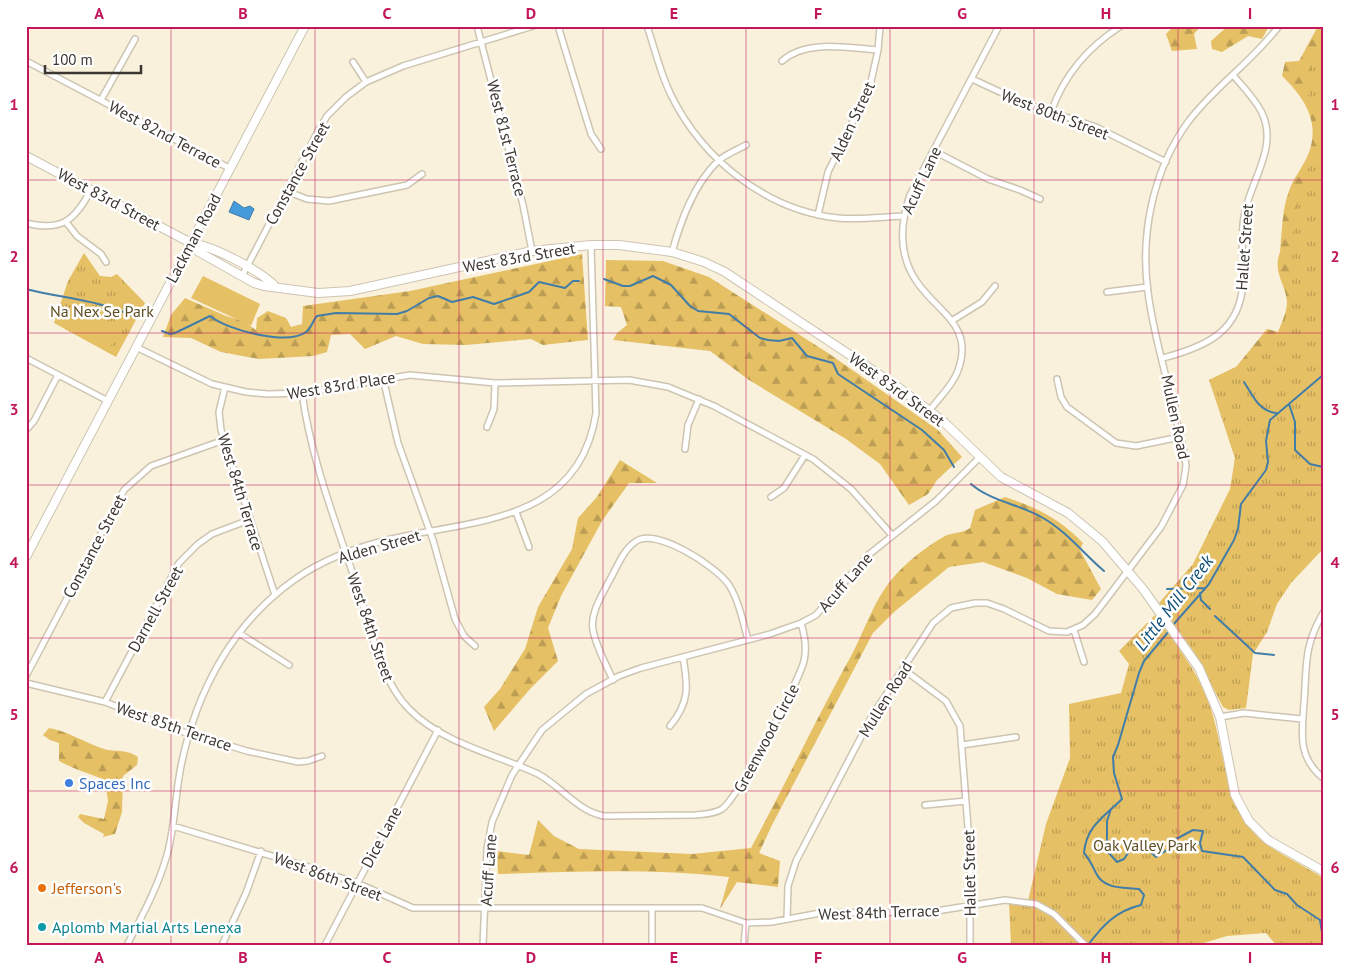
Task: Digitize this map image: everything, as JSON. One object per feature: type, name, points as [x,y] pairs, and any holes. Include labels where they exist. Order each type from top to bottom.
[{"type":"street","name":"Lackman Road","points":[[26,557],[29,546],[108,401],[305,26]]},
{"type":"street","name":"West 81st Terrace","points":[[477,26],[483,42],[532,251]]},
{"type":"street","name":"Constance Street","points":[[242,276],[327,116],[346,97],[366,82],[403,66],[533,26]]},
{"type":"street","points":[[558,26],[591,134],[601,150]]},
{"type":"street","points":[[647,26],[671,95],[691,126],[719,160],[745,183],[762,194],[798,210],[856,219],[903,216]]},
{"type":"street","name":"Alden Street","points":[[818,214],[828,172],[870,86],[878,50],[880,26]]},
{"type":"street","name":"Acuff Lane","points":[[930,410],[954,380],[959,367],[961,344],[953,320],[924,292],[909,268],[902,243],[903,216],[910,195],[999,26]]},
{"type":"street","points":[[1051,112],[1072,70],[1098,42],[1120,26]]},
{"type":"street","name":"Mullen Road","points":[[787,919],[788,886],[796,861],[872,716],[933,623],[946,612],[962,604],[975,603],[993,605],[1049,631],[1074,630],[1090,620],[1161,527],[1183,485],[1186,466],[1147,288],[1148,227],[1154,196],[1166,162],[1180,135],[1201,105],[1254,56],[1279,26]]},
{"type":"street","name":"West 82nd Terrace","points":[[102,100],[134,39]]},
{"type":"street","points":[[782,61],[794,52],[809,48],[878,50]]},
{"type":"street","name":"West 82nd Terrace","points":[[26,61],[229,168]]},
{"type":"street","points":[[353,62],[366,82]]},
{"type":"street","name":"Hallet Street","points":[[1163,358],[1192,350],[1211,341],[1226,327],[1239,302],[1243,280],[1244,217],[1248,199],[1264,158],[1267,128],[1261,111],[1233,75]]},
{"type":"street","name":"West 80th Street","points":[[972,79],[999,93],[1096,127],[1166,162]]},
{"type":"street","points":[[672,252],[687,209],[697,190],[719,160],[746,145]]},
{"type":"street","points":[[934,151],[988,179],[1040,199]]},
{"type":"street","name":"West 83rd Street","points":[[26,156],[191,243],[199,252],[264,286],[318,293],[350,291],[532,251],[590,245],[619,245],[672,252],[704,262],[741,282],[930,410],[1011,483],[1068,513],[1102,541],[1129,571],[1199,668],[1220,717],[1235,795],[1249,821],[1268,840],[1323,871]]},
{"type":"street","points":[[286,191],[307,199],[330,200],[407,184],[422,174]]},
{"type":"street","points":[[26,224],[46,227],[66,222],[79,210],[91,190]]},
{"type":"street","points":[[66,222],[76,236],[101,254],[106,262]]},
{"type":"street","name":"West 83rd Street","points":[[191,243],[203,244],[268,279],[275,286]]},
{"type":"street","name":"Alden Street","points":[[127,945],[160,877],[173,826],[181,768],[189,734],[213,674],[252,616],[275,595],[314,567],[346,553],[390,539],[459,527],[516,512],[552,493],[576,468],[592,437],[596,413],[590,245]]},
{"type":"street","points":[[953,320],[982,302],[995,286]]},
{"type":"street","points":[[1107,292],[1147,288]]},
{"type":"street","name":"West 83rd Place","points":[[136,347],[198,378],[225,387],[268,394],[302,394],[383,378],[410,375],[495,383],[595,380],[629,380],[652,383],[699,399],[805,455],[832,472],[851,489],[891,534]]},
{"type":"street","points":[[26,358],[108,401]]},
{"type":"street","points":[[26,430],[34,421],[58,375]]},
{"type":"street","points":[[383,378],[398,443],[430,532],[459,628],[469,643],[475,646]]},
{"type":"street","points":[[1057,379],[1058,388],[1067,407],[1116,443],[1136,446],[1180,437]]},
{"type":"street","points":[[487,427],[494,410],[495,383]]},
{"type":"street","name":"West 84th Terrace","points":[[225,387],[219,412],[224,440],[275,595]]},
{"type":"street","name":"West 84th Street","points":[[302,394],[314,453],[392,688],[410,711],[438,730],[475,749],[518,765]]},
{"type":"street","points":[[685,449],[684,442],[688,425],[699,399]]},
{"type":"street","name":"Constance Street","points":[[26,676],[124,490],[151,466],[224,440]]},
{"type":"street","points":[[772,497],[784,488],[805,455]]},
{"type":"street","name":"Acuff Lane","points":[[483,945],[487,849],[492,822],[518,765],[542,730],[586,694],[641,668],[748,640],[801,623],[816,615],[856,566],[891,534],[936,501],[980,457]]},
{"type":"street","points":[[516,512],[529,547]]},
{"type":"street","name":"Darnell Street","points":[[105,702],[179,563],[198,544],[212,534],[249,520]]},
{"type":"street","points":[[613,680],[596,639],[593,618],[623,555],[642,535],[671,544],[711,567],[721,576],[736,600],[748,640]]},
{"type":"street","points":[[1323,613],[1309,643],[1305,660],[1301,735],[1304,752],[1309,762],[1323,778]]},
{"type":"street","name":"Greenwood Circle","points":[[518,765],[540,775],[575,802],[600,815],[696,815],[711,814],[721,809],[738,790],[797,680],[806,651],[801,623]]},
{"type":"street","points":[[1074,630],[1084,662]]},
{"type":"street","points":[[239,633],[289,665]]},
{"type":"street","points":[[670,726],[680,714],[686,699],[687,682],[683,657]]},
{"type":"street","name":"Hallet Street","points":[[903,669],[946,701],[960,726],[970,853],[970,945]]},
{"type":"street","name":"West 85th Terrace","points":[[26,683],[105,702],[189,734],[247,751],[298,762],[322,756]]},
{"type":"street","points":[[1220,717],[1244,713],[1302,719]]},
{"type":"street","name":"Dice Lane","points":[[325,945],[438,730]]},
{"type":"street","points":[[962,745],[1016,737]]},
{"type":"street","points":[[925,805],[966,801]]},
{"type":"street","name":"West 86th Street","points":[[173,826],[261,851],[357,883],[413,908],[485,908]]},
{"type":"street","points":[[222,945],[246,893],[261,851]]},
{"type":"street","name":"West 84th Terrace","points":[[485,908],[702,908],[746,923],[787,919],[820,913],[930,912],[1005,900],[1036,904],[1054,914],[1085,945]]},
{"type":"street","points":[[652,908],[652,945]]},
{"type":"street","points":[[744,945],[746,923]]},
{"type":"green space","points":[[1174,26],[1201,26],[1194,34],[1197,49],[1172,51],[1166,34]]},
{"type":"green space","points":[[1228,26],[1269,26],[1262,39],[1248,36],[1222,52],[1212,49],[1211,41]]},
{"type":"green space","points":[[1318,26],[1323,26],[1323,356],[1234,466],[1235,458],[1219,408],[1221,392],[1209,380],[1236,367],[1267,329],[1278,332],[1285,313],[1286,296],[1278,272],[1284,213],[1291,187],[1307,157],[1313,134],[1309,112],[1298,93],[1282,76],[1285,62],[1299,61]]},
{"type":"green space","points":[[1323,30],[1323,549],[1291,583],[1277,604],[1267,632],[1253,654],[1246,708],[1229,710],[1223,707],[1194,652],[1159,603],[1193,564],[1230,489],[1235,458],[1209,380],[1236,367],[1274,342],[1292,303],[1291,256],[1294,222],[1303,181],[1317,147],[1316,121],[1309,95],[1309,74]]},
{"type":"green space","name":"Na Nex Se Park","points":[[84,253],[100,276],[111,277],[117,274],[145,303],[116,357],[54,323],[68,281]]},
{"type":"green space","points":[[582,254],[588,340],[543,345],[531,339],[466,345],[423,344],[396,336],[365,349],[350,334],[331,335],[327,352],[313,356],[259,359],[221,352],[191,338],[163,337],[171,315],[185,298],[226,316],[243,321],[256,330],[257,318],[268,311],[286,318],[291,327],[302,324],[303,306],[410,291]]},
{"type":"green space","points":[[606,260],[663,261],[709,277],[828,353],[938,430],[962,457],[937,480],[928,494],[909,505],[880,464],[846,439],[749,380],[710,351],[613,340],[617,333],[627,325],[621,307],[605,306]]},
{"type":"green space","points":[[203,276],[260,304],[251,326],[191,298]]},
{"type":"green space","points":[[66,308],[117,335],[108,351],[57,324]]},
{"type":"green space","points":[[620,460],[657,483],[629,483],[602,521],[561,596],[548,628],[558,661],[530,689],[494,731],[484,707],[500,689],[525,649],[538,607],[572,549],[578,518],[597,497]]},
{"type":"green space","points":[[1005,497],[1047,515],[1065,527],[1083,543],[1080,550],[1101,589],[1092,600],[1057,594],[1027,578],[983,562],[949,567],[894,612],[873,633],[759,853],[780,861],[778,887],[737,882],[720,909],[729,877],[671,872],[498,874],[497,851],[529,855],[538,820],[554,836],[579,849],[692,854],[751,848],[885,588],[903,567],[924,550],[945,536],[970,528],[975,510]]},
{"type":"green space","name":"Oak Valley Park","points":[[1155,615],[1185,657],[1204,691],[1214,720],[1231,790],[1247,823],[1264,842],[1323,878],[1323,945],[1276,945],[1266,933],[1227,936],[1197,945],[1011,945],[1009,903],[1027,905],[1046,824],[1070,758],[1069,704],[1121,693],[1129,664],[1119,651]]},
{"type":"green space","points":[[49,728],[69,734],[101,748],[129,752],[138,757],[137,765],[123,776],[122,812],[115,834],[103,837],[104,834],[84,823],[78,817],[80,814],[104,819],[108,801],[105,780],[59,761],[59,743],[43,735]]},
{"type":"water","points":[[234,201],[244,208],[250,206],[254,209],[249,220],[229,212]]},
{"type":"waterway","points":[[604,279],[623,286],[630,286],[653,276],[671,285],[690,306],[698,311],[729,314],[760,338],[779,341],[792,338],[807,356],[833,363],[838,374],[922,430],[944,450],[954,467]]},
{"type":"waterway","points":[[162,331],[170,334],[175,333],[210,316],[243,331],[272,337],[297,336],[306,332],[317,316],[336,313],[397,314],[407,311],[429,298],[438,296],[452,302],[473,297],[494,304],[529,292],[539,282],[565,288],[573,281],[579,281]]},
{"type":"waterway","points":[[26,289],[107,306],[135,317]]},
{"type":"waterway","name":"Little Mill Creek","points":[[1173,625],[1209,584],[1234,540],[1238,529],[1241,504],[1266,470],[1268,462],[1266,441],[1270,420],[1323,375]]},
{"type":"waterway","points":[[1244,382],[1260,405],[1270,412],[1276,413]]},
{"type":"waterway","points":[[1289,404],[1295,422],[1295,450],[1310,464],[1323,467]]},
{"type":"waterway","points":[[971,484],[988,495],[1025,509],[1051,523],[1104,571]]},
{"type":"waterway","points":[[1167,589],[1205,588]]},
{"type":"waterway","points":[[1200,593],[1201,600],[1210,609]]},
{"type":"waterway","points":[[1215,616],[1255,653],[1274,655]]},
{"type":"waterway","name":"Little Mill Creek","points":[[1088,945],[1099,931],[1117,915],[1141,905],[1144,895],[1139,889],[1115,887],[1104,882],[1084,853],[1088,836],[1092,829],[1122,799],[1114,773],[1113,757],[1144,661],[1169,631]]},
{"type":"waterway","points":[[1111,809],[1107,821],[1107,851],[1117,862],[1124,859],[1132,847],[1144,846],[1156,857],[1175,845],[1176,839],[1193,830],[1203,831],[1200,843],[1202,851],[1243,857],[1275,890],[1287,894],[1297,905],[1320,920],[1323,939]]},
{"type":"place","name":"Spaces Inc","points":[[69,783]]},
{"type":"place","name":"Jefferson's","points":[[42,888]]},
{"type":"place","name":"Aplomb Martial Arts Lenexa","points":[[42,927]]}]
